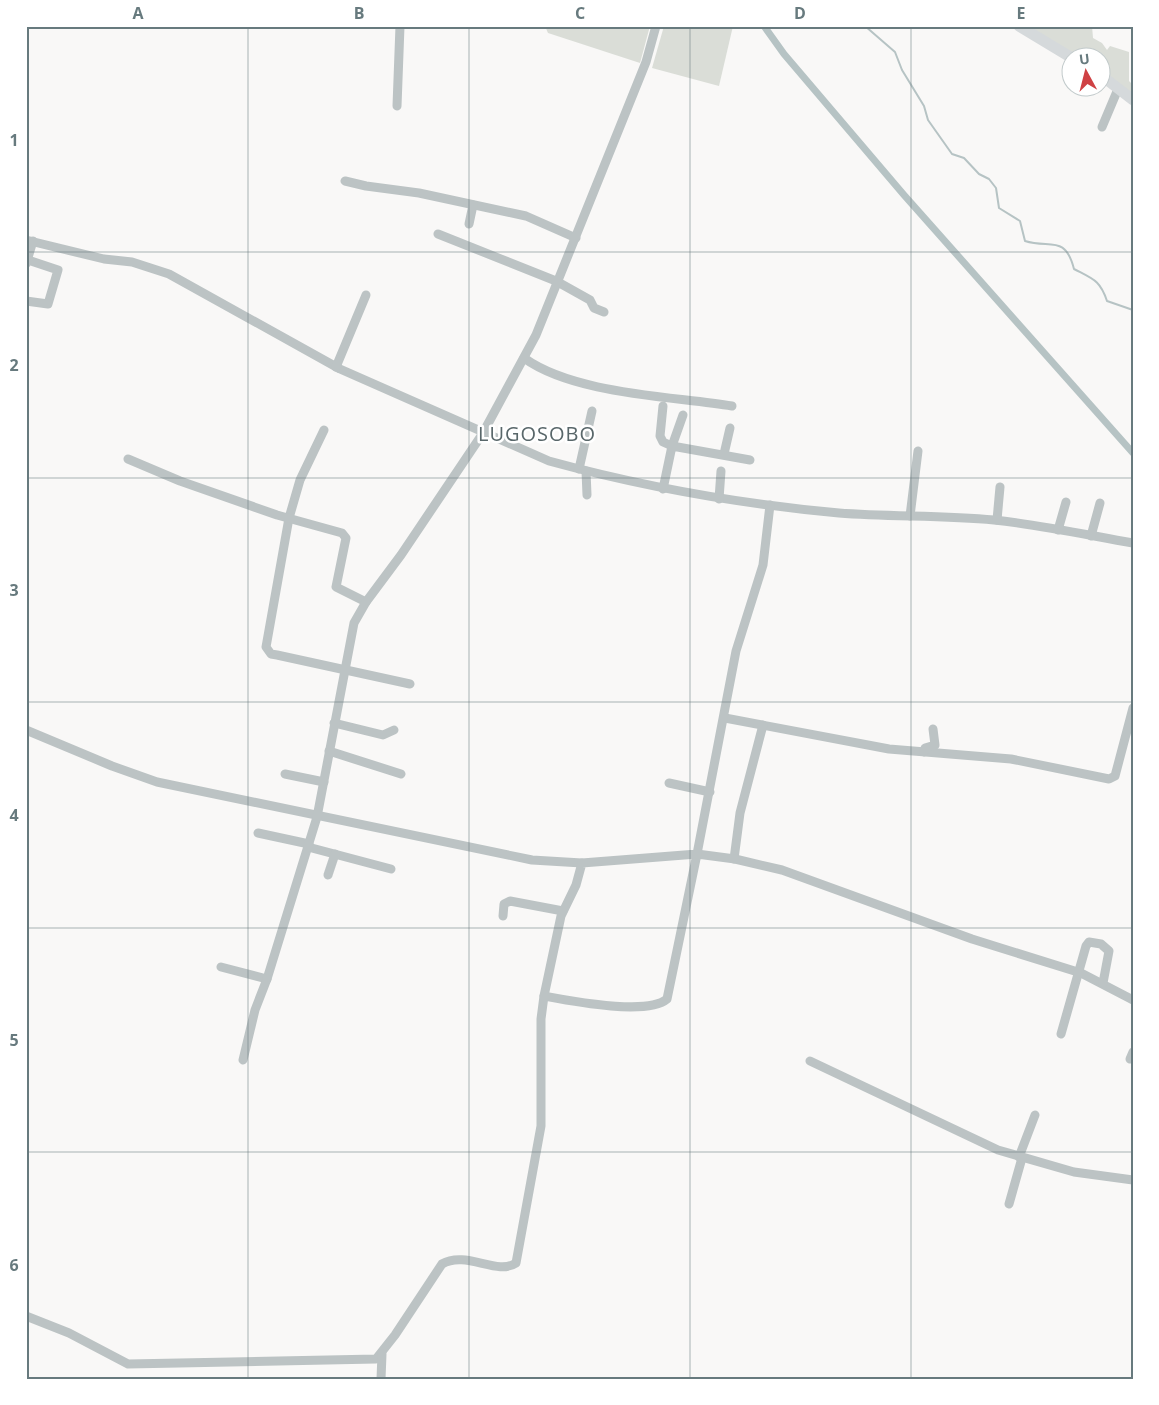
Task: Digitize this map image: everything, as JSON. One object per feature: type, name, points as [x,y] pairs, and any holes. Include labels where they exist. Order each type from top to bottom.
[{"type":"main road","points":[[1019,26],[1062,52]]},
{"type":"main road","points":[[1112,84],[1133,100]]},
{"type":"street","points":[[397,106],[400,26]]},
{"type":"street","points":[[243,1060],[256,1010],[317,816],[354,623],[366,602],[401,555],[483,433],[536,335],[646,62],[656,26]]},
{"type":"street","points":[[1102,127],[1118,89]]},
{"type":"street","points":[[344,181],[419,193],[526,216],[576,238]]},
{"type":"street","points":[[468,224],[473,205]]},
{"type":"street","points":[[438,234],[556,282],[590,300],[594,308],[604,312]]},
{"type":"street","points":[[26,301],[48,304],[58,270],[27,262],[30,240],[104,259],[132,262],[169,274],[336,367],[549,461],[663,489],[719,499],[840,513],[997,520],[1133,543]]},
{"type":"street","points":[[336,367],[366,295]]},
{"type":"street","points":[[524,358],[546,372],[597,387],[732,406]]},
{"type":"street","points":[[663,406],[660,438],[672,446],[750,460]]},
{"type":"street","points":[[586,495],[583,470],[592,411]]},
{"type":"street","points":[[663,489],[672,446],[683,415]]},
{"type":"street","points":[[724,454],[730,428]]},
{"type":"street","points":[[324,430],[300,480],[289,518],[266,647],[271,654],[410,684]]},
{"type":"street","points":[[910,516],[918,452]]},
{"type":"street","points":[[128,459],[180,481],[289,518],[342,533],[346,538],[336,587],[366,602]]},
{"type":"street","points":[[719,499],[721,471]]},
{"type":"street","points":[[997,520],[1000,487]]},
{"type":"street","points":[[1058,530],[1066,502]]},
{"type":"street","points":[[1092,536],[1100,503]]},
{"type":"street","points":[[544,996],[597,1005],[658,1005],[667,999],[725,718],[736,651],[763,565],[770,505]]},
{"type":"street","points":[[725,718],[890,748],[1011,759],[1109,779],[1115,776],[1133,708]]},
{"type":"street","points":[[334,723],[383,735],[394,730]]},
{"type":"street","points":[[734,859],[740,813],[763,725]]},
{"type":"street","points":[[924,752],[926,748],[935,745],[933,729]]},
{"type":"street","points":[[26,730],[156,782],[532,860],[582,863],[698,854],[734,859],[782,870],[972,939],[1079,972],[1133,1000]]},
{"type":"street","points":[[329,751],[401,774]]},
{"type":"street","points":[[285,774],[324,782]]},
{"type":"street","points":[[669,783],[710,792]]},
{"type":"street","points":[[258,833],[391,869]]},
{"type":"street","points":[[328,875],[335,854]]},
{"type":"street","points":[[26,1316],[69,1333],[128,1364],[376,1359],[382,1354],[442,1264],[455,1258],[502,1266],[513,1266],[518,1259],[541,1126],[541,1019],[544,996],[563,911],[576,885],[582,863]]},
{"type":"street","points":[[503,916],[504,904],[513,901],[563,911]]},
{"type":"street","points":[[1062,1034],[1087,944],[1091,942],[1101,944],[1107,948],[1109,955],[1103,983]]},
{"type":"street","points":[[221,967],[267,979]]},
{"type":"street","points":[[810,1061],[986,1146],[1074,1172],[1133,1180]]},
{"type":"street","points":[[1009,1204],[1021,1157],[1035,1115]]},
{"type":"street","points":[[381,1379],[382,1354]]},
{"type":"shaded area","points":[[545,26],[650,26],[640,63],[548,33]]},
{"type":"shaded area","points":[[664,26],[733,26],[719,86],[652,68]]},
{"type":"shaded area","points":[[1019,26],[1092,26],[1093,38],[1102,43],[1106,48],[1062,48],[1062,52]]},
{"type":"shaded area","points":[[1110,46],[1129,52],[1129,81],[1133,85],[1133,99],[1112,83],[1112,48],[1108,48]]},
{"type":"waterway","points":[[764,26],[784,54],[904,195],[1133,453]]},
{"type":"waterway","points":[[865,26],[895,52],[902,70],[924,106],[928,120],[952,154],[964,158],[979,174],[989,179],[996,188],[999,208],[1020,221],[1025,241],[1061,247],[1066,251],[1074,269],[1095,281],[1102,289],[1107,301],[1133,310]]},
{"type":"district","name":"LUGOSOBO","points":[[537,433]]}]
